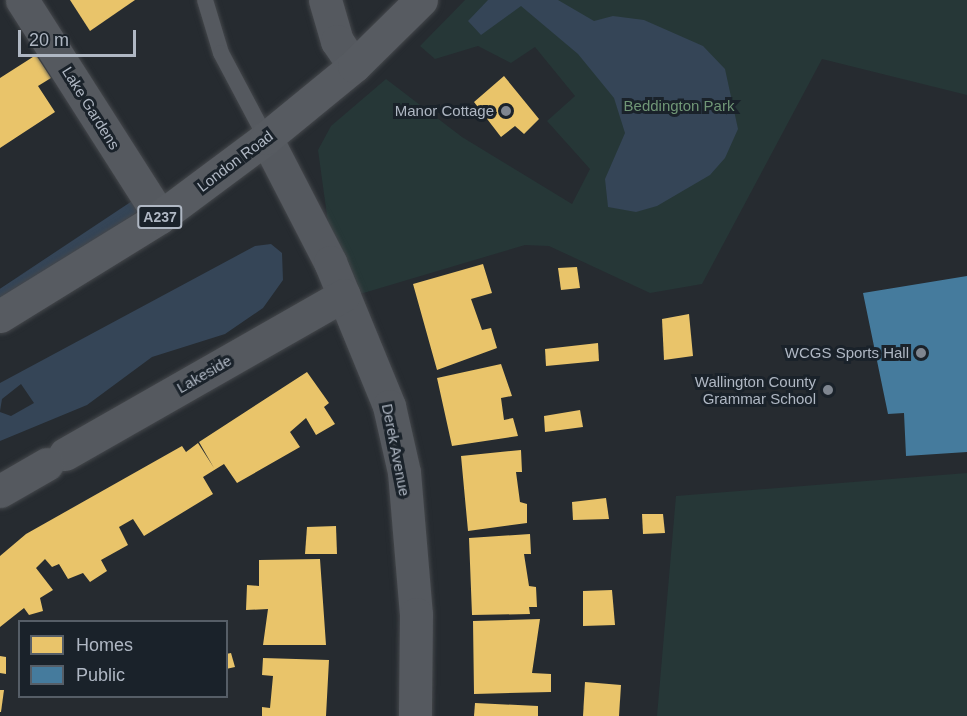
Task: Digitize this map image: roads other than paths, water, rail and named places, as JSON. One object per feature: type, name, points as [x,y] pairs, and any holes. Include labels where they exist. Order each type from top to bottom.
[{"type":"main road","name":"London Road","points":[[0,316],[160,217],[266,138],[354,66],[422,0]]},
{"type":"street","name":"Lake Gardens","points":[[22,0],[160,217]]},
{"type":"street","points":[[325,0],[337,41],[354,66]]},
{"type":"street","name":"Derek Avenue","points":[[266,138],[330,262],[389,406],[404,472],[416,614],[414,716]]},
{"type":"street","name":"Lakeside","points":[[0,491],[344,295]]},
{"type":"lane","points":[[205,0],[221,53],[266,138]]},
{"type":"water","points":[[488,0],[558,0],[594,21],[613,16],[644,20],[703,46],[725,69],[738,129],[725,158],[710,175],[657,206],[636,212],[608,207],[605,179],[625,133],[614,98],[578,54],[521,6],[481,35],[468,21]]},
{"type":"water","points":[[271,244],[282,253],[283,280],[263,308],[225,334],[152,357],[87,405],[0,441],[0,412],[11,416],[34,403],[21,384],[2,399],[0,411],[0,383],[255,246]]},
{"type":"waterway","points":[[0,296],[140,203]]},
{"type":"place","name":"Manor Cottage","points":[[506,111]]},
{"type":"place","name":"WCGS Sports Hall","points":[[921,353]]},
{"type":"place","name":"Wallington County Grammar School","points":[[828,390]]},
{"type":"park label","name":"Beddington Park","points":[[679,106]]}]
